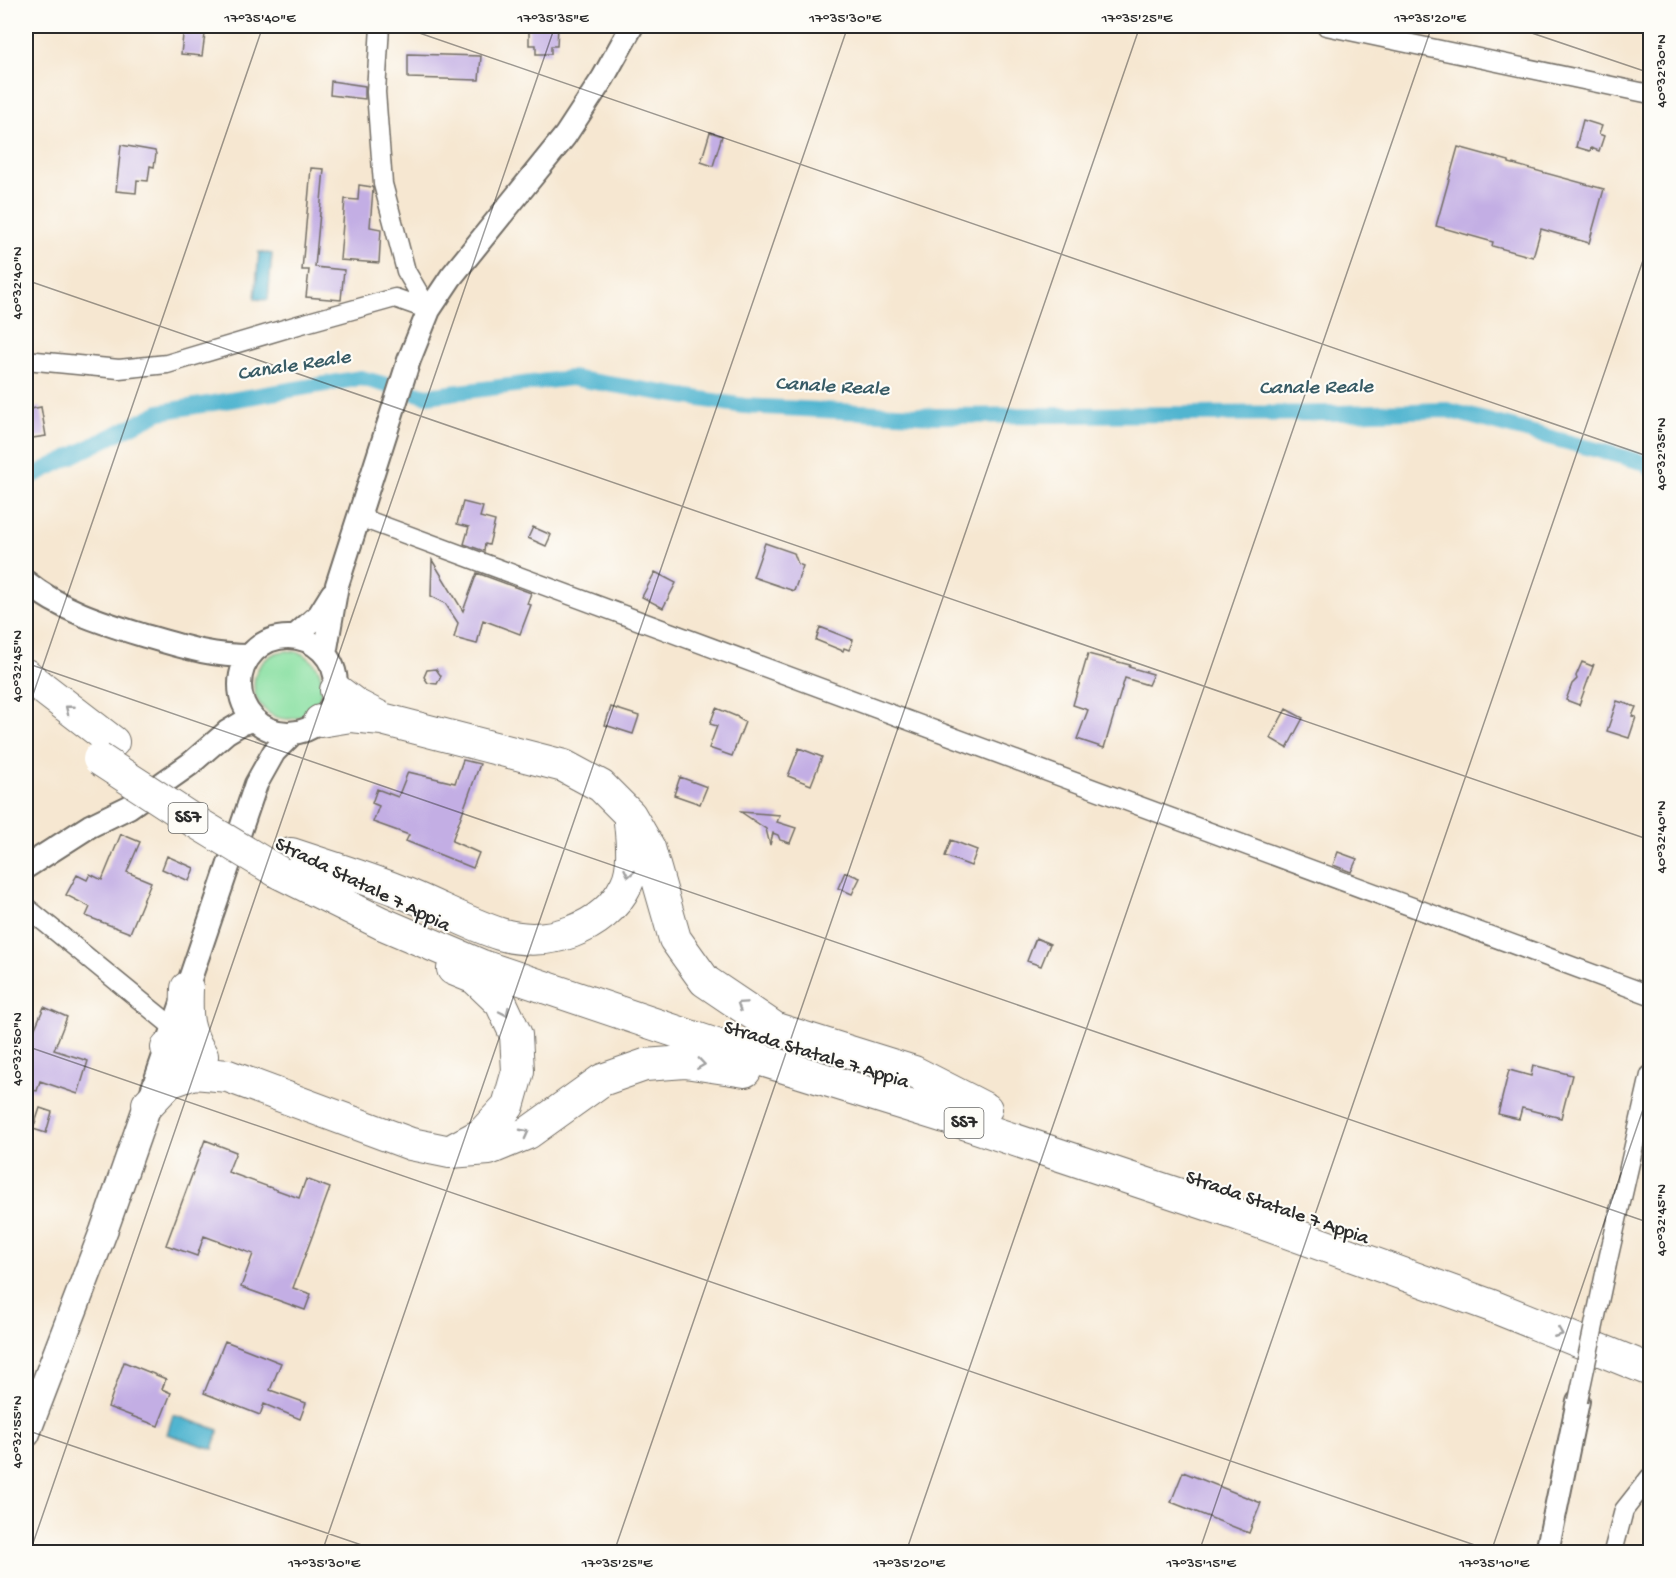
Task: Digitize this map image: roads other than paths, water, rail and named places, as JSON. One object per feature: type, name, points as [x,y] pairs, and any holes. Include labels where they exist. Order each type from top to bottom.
[{"type":"highway","name":"Strada Statale 7 Appia","points":[[26,675],[106,750]]},
{"type":"highway","points":[[336,690],[356,705],[382,719]]},
{"type":"highway","name":"Strada Statale 7 Appia","points":[[26,702],[106,750],[205,804],[286,864],[391,904],[493,948],[972,1115],[1492,1306],[1650,1370]]},
{"type":"highway","points":[[306,727],[351,716],[382,719],[564,766],[601,786],[630,815],[649,848],[675,939],[705,981],[776,1029],[914,1072],[972,1115]]},
{"type":"highway","points":[[286,864],[398,890],[501,934],[536,939],[570,934],[603,915],[621,892],[626,884],[633,850],[630,815]]},
{"type":"highway","points":[[286,864],[374,936],[475,978],[501,1003],[516,1035],[518,1071],[508,1106],[482,1134],[450,1152]]},
{"type":"highway","points":[[148,1104],[169,1082],[185,1048],[187,988]]},
{"type":"highway","points":[[185,1048],[228,1076],[411,1144],[450,1152],[489,1149],[528,1133],[602,1080],[645,1065],[685,1062],[735,1069],[876,1111],[972,1115]]},
{"type":"highway","name":"Strada Statale 7 Appia","points":[[972,1115],[1286,1211],[1499,1288],[1650,1347]]},
{"type":"main road","points":[[26,1434],[104,1230],[148,1104]]},
{"type":"street","points":[[380,26],[376,92],[383,184],[406,271],[429,309]]},
{"type":"street","points":[[325,654],[337,585],[409,360],[429,309],[451,277],[566,136],[603,78],[632,26]]},
{"type":"street","points":[[1326,26],[1650,94]]},
{"type":"street","points":[[26,360],[119,369],[166,364],[396,298],[429,309]]},
{"type":"street","points":[[359,517],[1650,995]]},
{"type":"street","points":[[26,582],[40,594],[89,619],[202,653],[225,666],[250,709],[270,729],[306,727]]},
{"type":"street","points":[[294,637],[319,615],[337,585]]},
{"type":"street","points":[[187,988],[256,783],[261,747],[241,677],[250,656],[262,645],[277,638],[294,637],[311,643],[325,654],[336,677],[336,690],[331,707],[274,752],[256,783]]},
{"type":"street","points":[[202,653],[250,656]]},
{"type":"street","points":[[26,867],[90,826],[129,807],[190,764],[250,709]]},
{"type":"street","points":[[26,908],[185,1048]]},
{"type":"street","points":[[1547,1552],[1607,1264],[1650,1075]]},
{"type":"street","points":[[1613,1552],[1624,1510],[1650,1477]]},
{"type":"water","points":[[259,252],[272,254],[268,300],[255,299]]},
{"type":"water","points":[[173,1415],[219,1430],[213,1449],[167,1434]]},
{"type":"waterway","name":"Canale Reale","points":[[26,479],[160,412],[361,378],[427,396],[571,378],[744,406],[935,416],[1447,410],[1646,463],[1650,469]]}]
